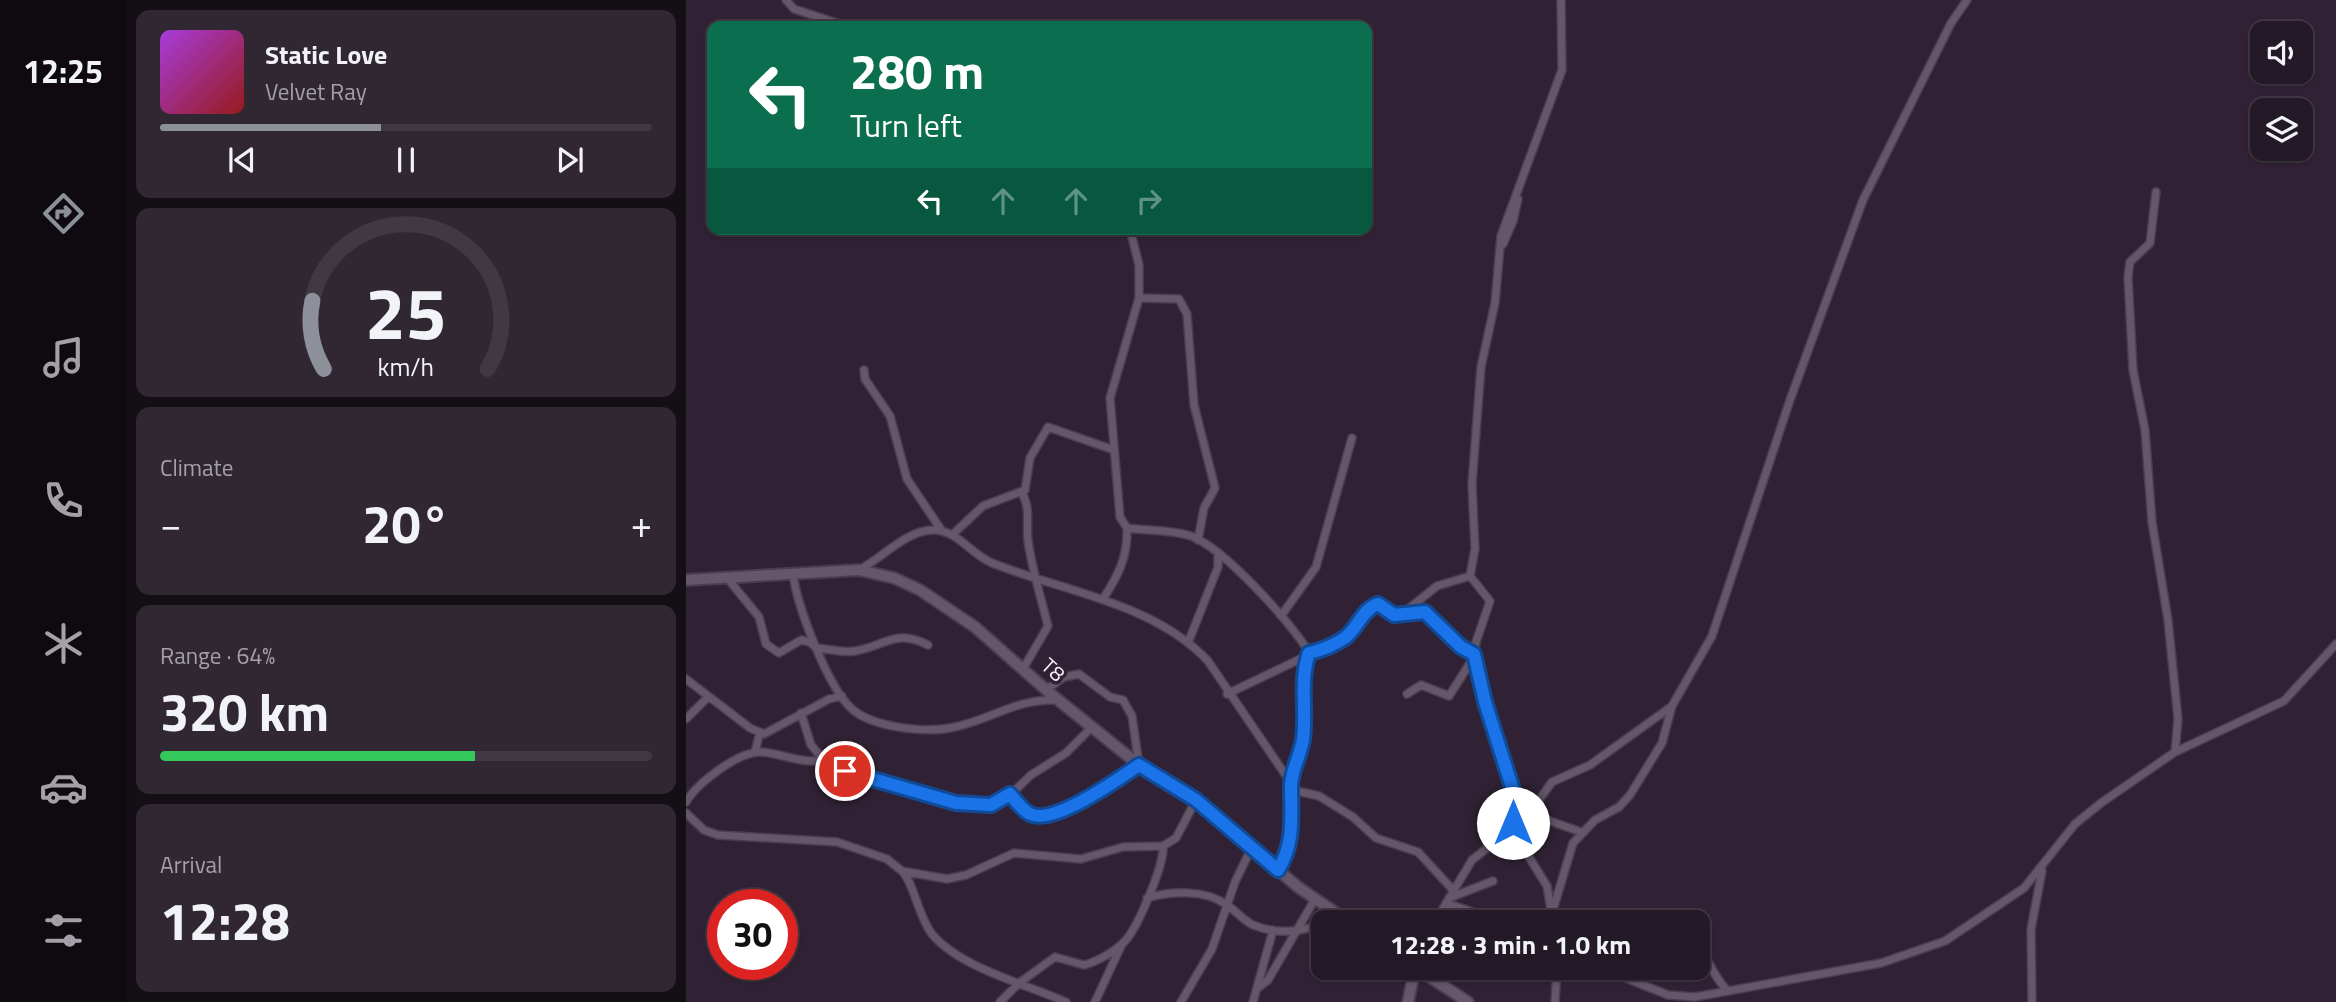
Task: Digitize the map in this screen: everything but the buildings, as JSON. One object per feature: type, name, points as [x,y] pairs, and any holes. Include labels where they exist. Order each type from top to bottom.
[{"type":"street","points":[[786,0],[794,9],[831,21]]},
{"type":"street","points":[[1407,694],[1421,684],[1449,696],[1474,656],[1490,601],[1470,576],[1475,549],[1472,484],[1480,382],[1507,218],[1518,195],[1562,71],[1561,0]]},
{"type":"street","points":[[1553,910],[1568,855],[1581,832],[1627,798],[1662,743],[1672,706],[1699,664],[1717,626],[1790,400],[1863,200],[1908,106],[1955,16],[1967,0]]},
{"type":"street","points":[[2156,192],[2150,243],[2130,262],[2128,277],[2133,370],[2145,430],[2152,522],[2168,620],[2178,719],[2175,752]]},
{"type":"street","points":[[1102,599],[1115,582],[1124,561],[1126,528],[1119,510],[1119,474],[1110,398],[1139,298],[1139,265],[1132,235]]},
{"type":"street","points":[[1139,298],[1179,299],[1187,314],[1194,405],[1215,488],[1204,508],[1198,540]]},
{"type":"street","points":[[864,370],[865,379],[890,416],[907,479],[942,531]]},
{"type":"street","points":[[1023,669],[1048,626],[1035,579],[1028,539],[1028,510],[1022,493],[1029,478],[1030,458],[1048,427],[1115,450]]},
{"type":"street","points":[[1280,617],[1316,567],[1352,438]]},
{"type":"street","points":[[953,534],[983,506],[1022,493]]},
{"type":"street","points":[[1126,528],[1173,532],[1198,540],[1258,591],[1309,653]]},
{"type":"street","points":[[859,570],[916,533],[942,531],[953,534],[981,558],[1140,614],[1188,643],[1208,661],[1227,694],[1291,787],[1319,796],[1353,817],[1376,838],[1418,852],[1453,890]]},
{"type":"street","points":[[1188,643],[1218,567],[1220,560],[1217,555]]},
{"type":"street","name":"T8","points":[[686,580],[859,570],[894,578],[936,598],[1139,765],[1196,800],[1278,870],[1331,910]]},
{"type":"street","points":[[793,572],[797,597],[816,648],[842,696],[853,710],[869,720],[932,730],[971,723],[1018,703],[1058,700]]},
{"type":"street","points":[[1402,615],[1437,586],[1470,576]]},
{"type":"street","points":[[727,579],[759,617],[766,644],[772,651],[783,652],[801,640],[810,642],[816,648],[857,651],[900,637],[910,637],[928,645]]},
{"type":"street","points":[[1227,694],[1309,653],[1326,649],[1348,636],[1374,605],[1394,615],[1425,612],[1474,656],[1512,788],[1513,825],[1547,886],[1551,910]]},
{"type":"street","points":[[1668,995],[1695,997],[1881,963],[1938,945],[2020,891],[2083,817],[2175,752],[2284,701],[2336,644]]},
{"type":"street","points":[[1278,870],[1290,842],[1291,787],[1303,740],[1302,677],[1309,653]]},
{"type":"street","points":[[1010,794],[1031,815],[1043,816],[1101,791],[1139,765],[1132,716],[1123,700],[1107,695],[1082,675],[1064,677],[1046,690]]},
{"type":"street","points":[[686,679],[760,732],[773,731],[801,713],[842,696]]},
{"type":"street","points":[[686,719],[708,697]]},
{"type":"street","points":[[1442,910],[1472,860],[1525,816],[1552,782],[1590,765],[1672,706]]},
{"type":"street","points":[[801,713],[811,745],[822,760]]},
{"type":"street","points":[[686,802],[703,783],[746,754],[755,752],[807,762],[822,760],[869,780],[956,803],[991,805],[1010,794],[1031,775],[1062,757],[1093,727]]},
{"type":"street","points":[[755,752],[760,732]]},
{"type":"street","points":[[902,871],[939,879],[954,878],[1014,853],[1081,859],[1123,847],[1163,846],[1176,838],[1196,800]]},
{"type":"street","points":[[1513,805],[1525,816],[1581,832]]},
{"type":"street","points":[[686,813],[704,830],[718,835],[837,842],[887,859],[907,876],[923,920],[942,944],[968,960],[1066,1002]]},
{"type":"street","points":[[1095,1002],[1147,898],[1162,861],[1163,846]]},
{"type":"street","points":[[1181,1002],[1212,949],[1227,905],[1252,848]]},
{"type":"street","points":[[2032,1002],[2031,929],[2035,895],[2044,863]]},
{"type":"street","points":[[1447,901],[1493,881]]},
{"type":"street","points":[[1147,898],[1162,894],[1185,894],[1218,900],[1252,925],[1297,932],[1311,928]]},
{"type":"street","points":[[1259,987],[1268,981],[1315,899]]},
{"type":"street","points":[[1447,901],[1471,910]]},
{"type":"street","points":[[1253,1002],[1273,930]]},
{"type":"street","points":[[1000,1002],[1019,983],[1055,957],[1084,965],[1122,944]]},
{"type":"street","points":[[1710,966],[1715,977],[1728,991]]},
{"type":"street","points":[[1408,1002],[1413,980]]},
{"type":"street","points":[[1434,980],[1468,1002]]},
{"type":"street","points":[[1555,1002],[1557,980]]},
{"type":"street","points":[[1631,980],[1668,995],[1677,1002]]},
{"type":"route","points":[[845,771],[956,803],[991,805],[1010,794],[1027,812],[1038,816],[1064,809],[1101,791],[1139,765],[1196,800],[1278,870],[1290,842],[1291,783],[1303,740],[1303,668],[1309,653],[1326,649],[1348,636],[1367,611],[1378,604],[1394,615],[1425,612],[1465,651],[1474,654],[1475,667],[1495,737],[1513,790],[1513,823]]}]
